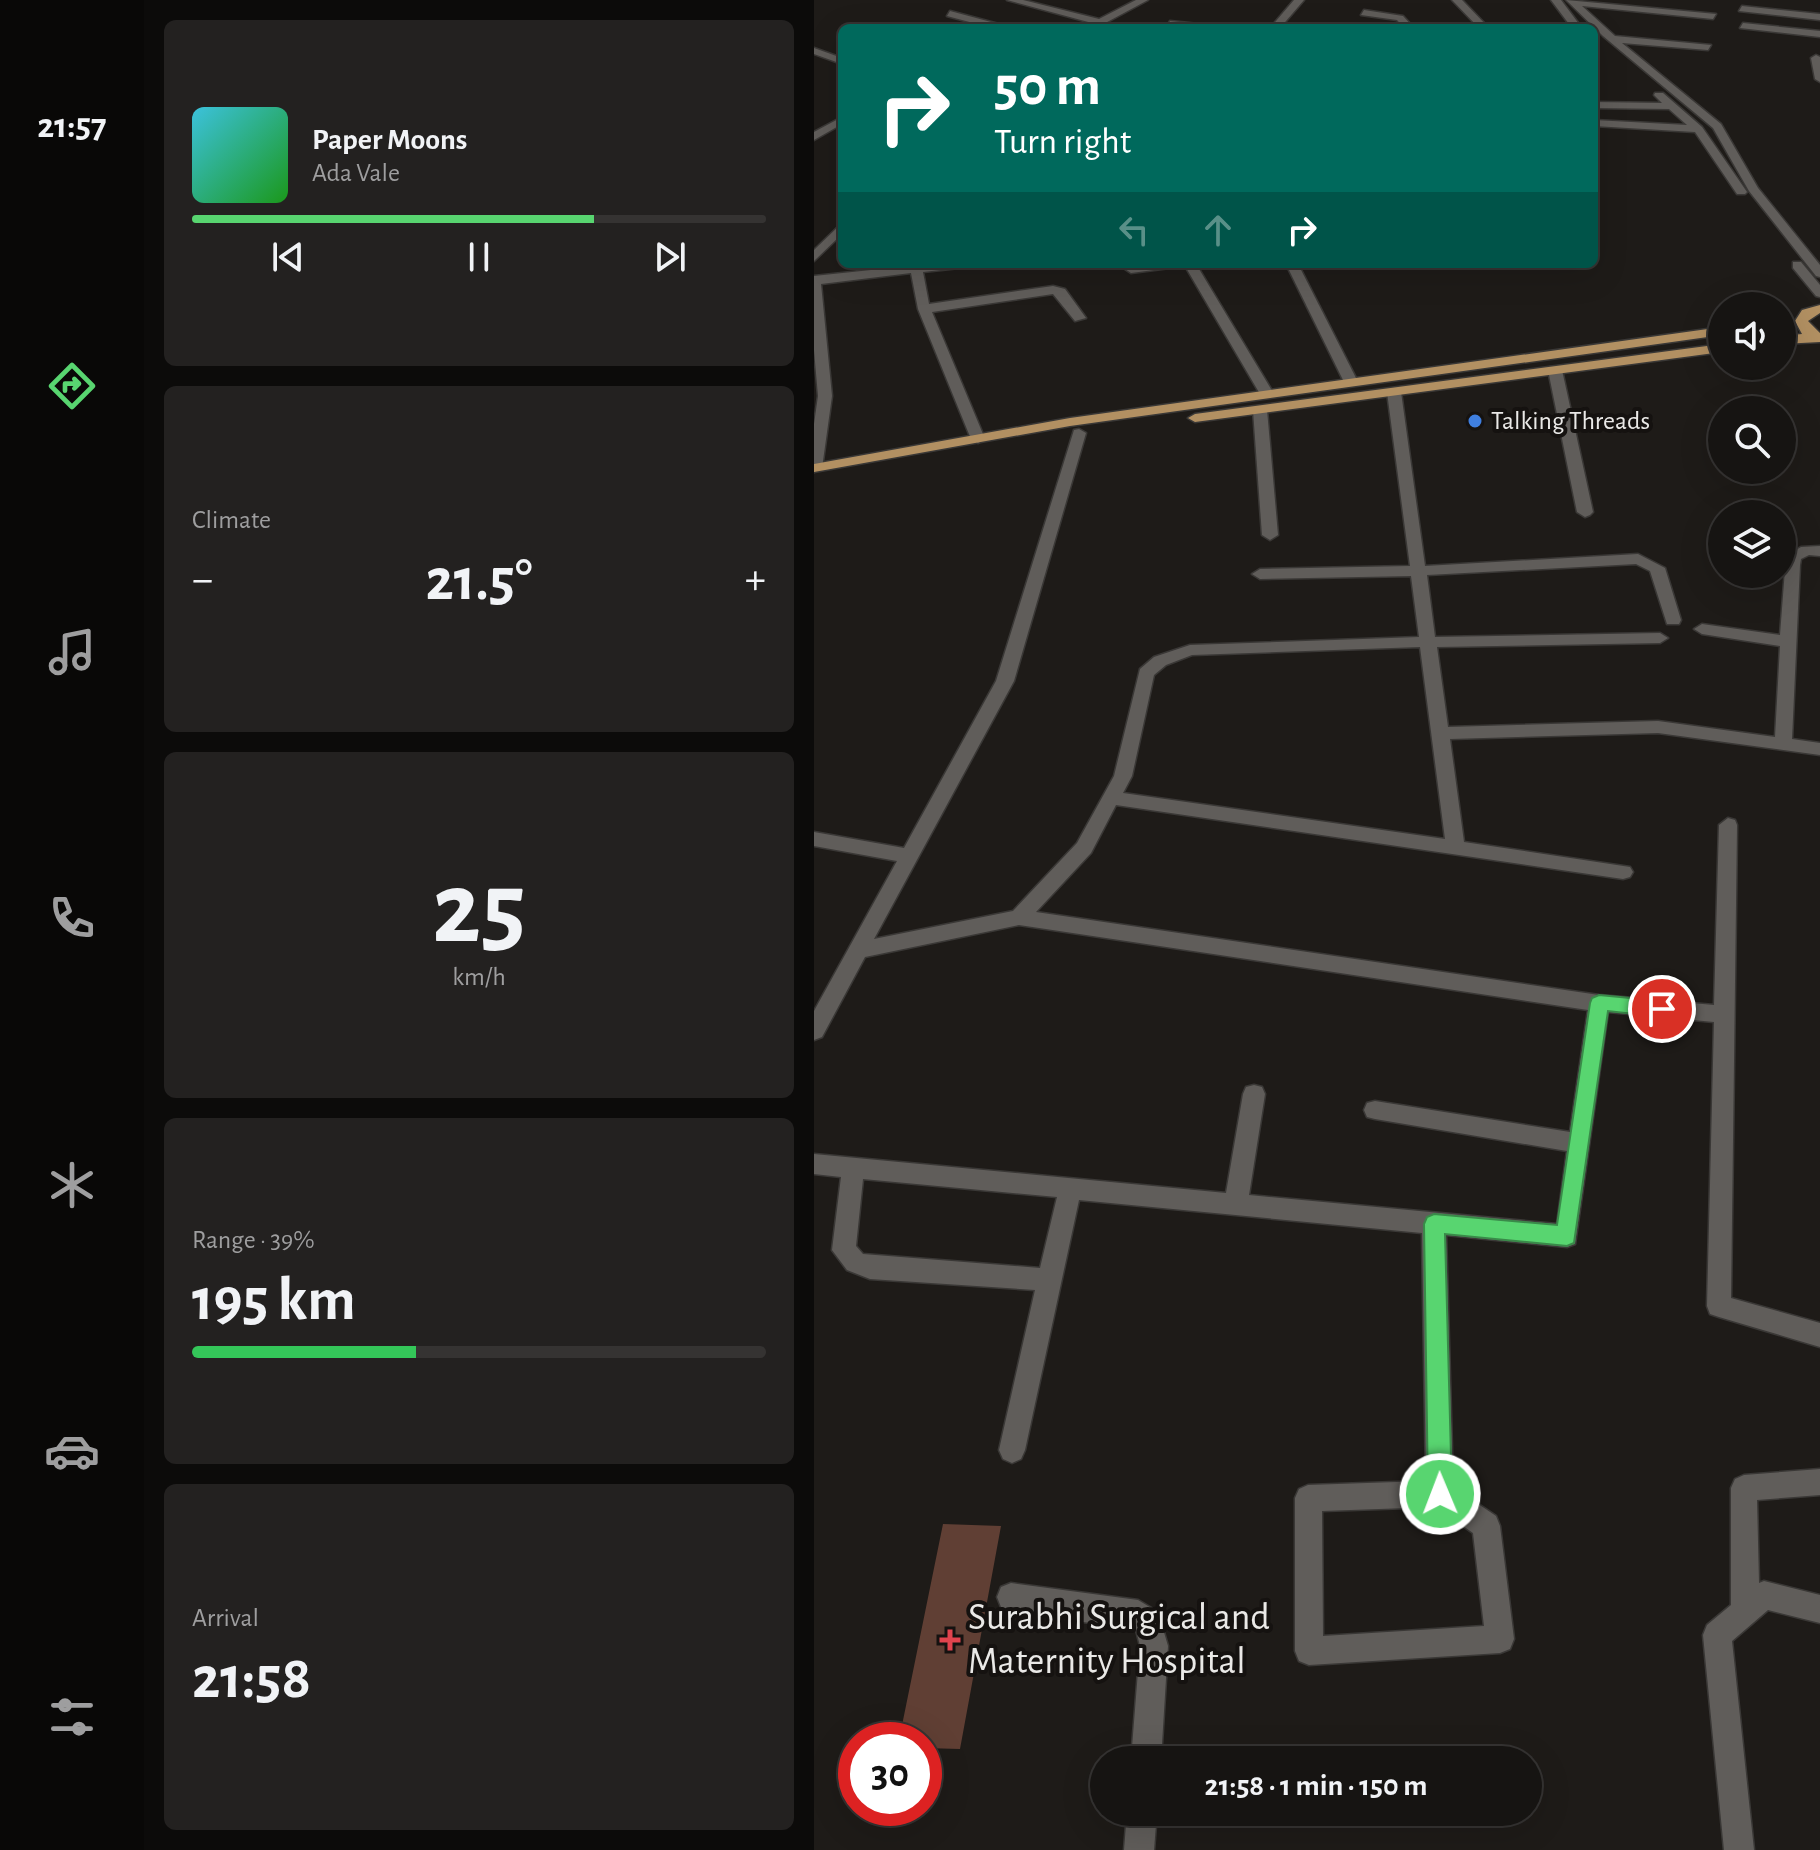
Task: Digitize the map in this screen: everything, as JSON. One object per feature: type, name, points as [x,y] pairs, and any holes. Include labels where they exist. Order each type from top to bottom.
[{"type":"main road","points":[[1796,322],[1801,321],[1807,313],[1820,309]]},
{"type":"main road","points":[[1801,321],[1807,331],[1818,337]]},
{"type":"main road","points":[[814,468],[1267,394],[1708,333]]},
{"type":"main road","points":[[1796,339],[1818,337]]},
{"type":"main road","points":[[814,480],[1079,433],[1708,350]]},
{"type":"street","points":[[1012,0],[1100,22]]},
{"type":"street","points":[[1096,24],[1143,0]]},
{"type":"street","points":[[1278,24],[1299,0]]},
{"type":"street","points":[[1373,0],[1362,17],[1400,18],[1405,24]]},
{"type":"street","points":[[1457,0],[1480,24]]},
{"type":"street","points":[[1556,0],[1574,24]]},
{"type":"street","points":[[1572,1],[1714,11],[1653,0]]},
{"type":"street","points":[[1572,1],[1595,24]]},
{"type":"street","points":[[1742,9],[1820,17]]},
{"type":"street","points":[[950,14],[988,24]]},
{"type":"street","points":[[1743,26],[1820,34]]},
{"type":"street","points":[[1598,27],[1717,126],[1753,189],[1820,273]]},
{"type":"street","points":[[1612,39],[1708,47]]},
{"type":"street","points":[[814,51],[838,60]]},
{"type":"street","points":[[1816,58],[1820,79]]},
{"type":"street","points":[[1639,78],[1698,129],[1751,207],[1820,293]]},
{"type":"street","points":[[1598,105],[1673,106]]},
{"type":"street","points":[[814,137],[838,122]]},
{"type":"street","points":[[1598,123],[1698,129]]},
{"type":"street","points":[[814,257],[838,231]]},
{"type":"street","points":[[814,468],[825,396],[814,281],[925,268]]},
{"type":"street","points":[[1131,269],[1141,268]]},
{"type":"street","points":[[1192,268],[1267,394]]},
{"type":"street","points":[[1294,268],[1351,382]]},
{"type":"street","points":[[916,269],[924,309],[978,439]]},
{"type":"street","points":[[924,309],[1053,290],[1061,292],[1080,318]]},
{"type":"street","points":[[1555,370],[1585,512]]},
{"type":"street","points":[[1394,392],[1425,642],[1456,850]]},
{"type":"street","points":[[1260,410],[1270,535]]},
{"type":"street","points":[[814,1031],[1005,681],[1079,433]]},
{"type":"street","points":[[1783,745],[1794,556],[1807,550],[1820,551]]},
{"type":"street","points":[[1260,574],[1417,571],[1638,559],[1657,568],[1673,620]]},
{"type":"street","points":[[1702,629],[1789,642]]},
{"type":"street","points":[[1019,917],[1084,848],[1123,776],[1146,673],[1160,661],[1190,650],[1660,638]]},
{"type":"street","points":[[1439,733],[1658,727],[1820,749]]},
{"type":"street","points":[[1111,798],[1623,872]]},
{"type":"street","points":[[1728,825],[1719,1306],[1820,1335]]},
{"type":"street","points":[[814,839],[910,856]]},
{"type":"street","points":[[859,950],[1019,917],[1599,1003],[1725,1015]]},
{"type":"street","points":[[814,1164],[1567,1236],[1599,1003]]},
{"type":"street","points":[[1236,1204],[1254,1094]]},
{"type":"street","points":[[1375,1110],[1580,1143]]},
{"type":"street","points":[[853,1168],[844,1250],[855,1262],[870,1268],[1050,1280]]},
{"type":"street","points":[[1012,1450],[1070,1189]]},
{"type":"street","points":[[1434,1224],[1440,1494]]},
{"type":"street","points":[[1745,1611],[1744,1488],[1820,1482]]},
{"type":"street","points":[[1440,1494],[1486,1526],[1500,1639],[1309,1651],[1308,1498],[1440,1494]]},
{"type":"street","points":[[1739,1850],[1717,1635],[1764,1595],[1820,1609]]},
{"type":"street","points":[[1011,1597],[1138,1614],[1148,1622],[1154,1646],[1147,1746]]},
{"type":"street","points":[[1139,1850],[1141,1826]]},
{"type":"building","points":[[943,1524],[1001,1526],[960,1749],[942,1748],[942,1722],[903,1722]]},
{"type":"place","name":"Talking Threads","points":[[1475,421]]},
{"type":"place","name":"Surabhi Surgical and Maternity Hospital","points":[[950,1640]]},
{"type":"route","points":[[1440,1494],[1434,1224],[1567,1236],[1599,1003],[1662,1009]]}]
